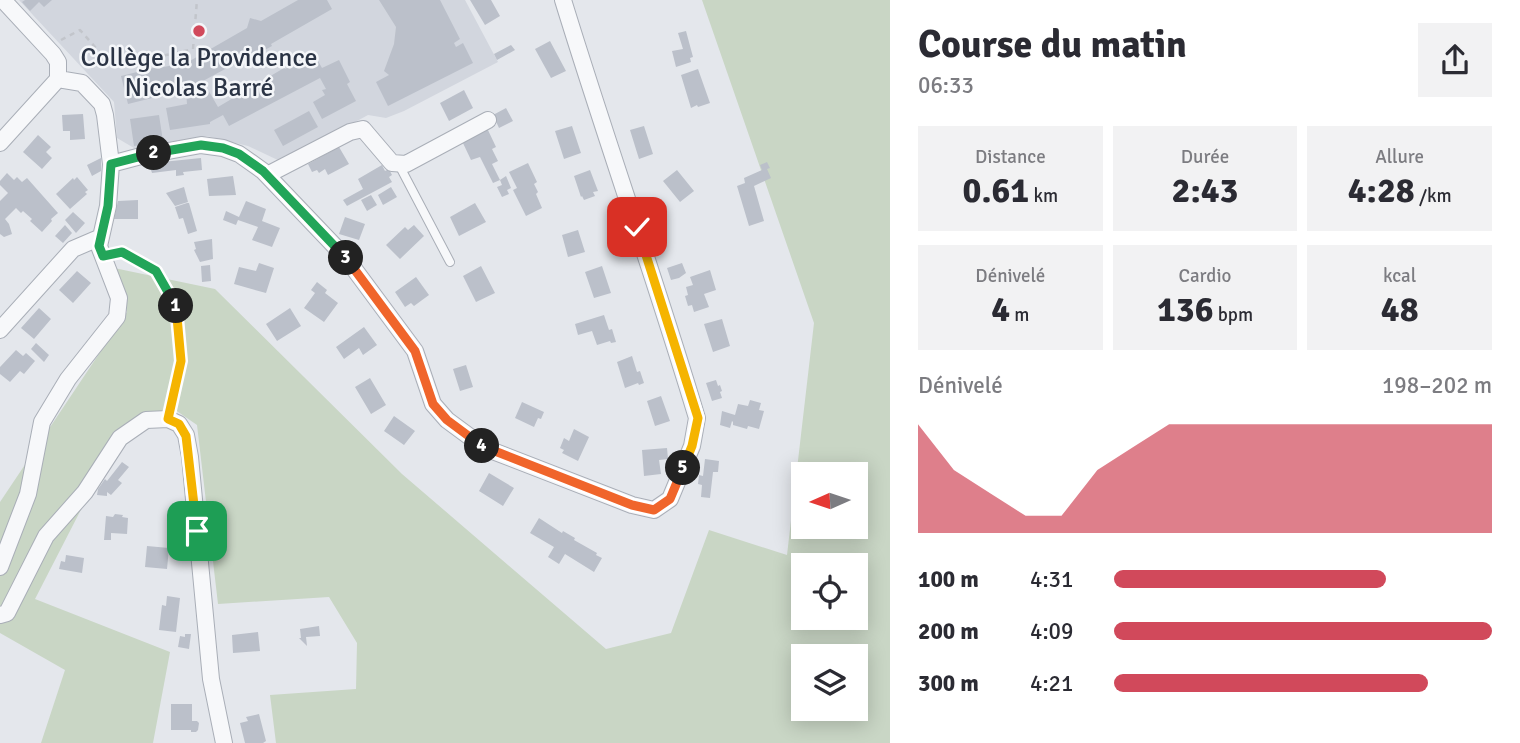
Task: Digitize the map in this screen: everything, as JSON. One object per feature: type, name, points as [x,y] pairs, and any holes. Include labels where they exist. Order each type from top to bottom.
[{"type":"street","points":[[0,143],[58,79],[58,62],[53,54],[3,0]]},
{"type":"street","points":[[111,164],[201,145],[223,148],[239,154],[267,175],[346,258],[415,351],[433,404],[447,420],[485,448],[632,505],[654,510],[670,499],[692,446],[698,418],[563,0]]},
{"type":"street","points":[[0,567],[29,495],[42,422],[68,379],[117,317],[119,298],[99,246],[108,206],[111,164],[105,115],[102,104],[82,83],[58,79]]},
{"type":"street","points":[[267,175],[350,132],[363,129],[392,163],[406,164],[488,120]]},
{"type":"street","points":[[0,330],[73,249],[101,237]]},
{"type":"street","points":[[0,615],[7,613],[46,536],[85,492],[120,438],[146,421],[168,419],[179,424],[186,436],[190,457],[211,679],[223,743]]},
{"type":"lane","points":[[398,163],[450,262]]},
{"type":"path","points":[[56,43],[79,30],[103,55],[122,65],[193,49],[197,0]]},
{"type":"path","points":[[103,256],[122,252],[156,271],[176,306],[181,361],[168,419]]},
{"type":"shaded area","points":[[19,0],[465,0],[498,62],[404,111],[386,118],[368,115],[282,162],[248,146],[207,136],[134,148],[117,138],[114,102]]},
{"type":"green space","points":[[702,0],[890,0],[890,743],[276,743],[270,695],[356,689],[357,643],[329,597],[218,604],[197,425],[171,407],[125,424],[35,599],[170,652],[153,743],[41,743],[65,670],[0,633],[0,502],[127,312],[114,268],[215,289],[402,474],[606,649],[671,633],[709,530],[787,555],[791,521],[791,539],[868,539],[868,462],[798,462],[814,323]]},
{"type":"building","points":[[52,0],[44,7],[39,2],[30,11],[22,2]]},
{"type":"building","points":[[298,0],[327,0],[332,9],[271,44],[272,46],[203,81],[218,107],[284,68],[314,54],[322,68],[339,60],[356,101],[322,119],[313,102],[325,95],[322,90],[326,89],[320,78],[229,126],[223,115],[210,124],[170,130],[166,108],[187,104],[186,91],[178,96],[176,92],[128,104],[121,76],[157,67],[156,64],[162,63],[164,67],[188,62],[247,28],[250,18],[261,21]]},
{"type":"building","points":[[379,0],[440,0],[460,39],[454,43],[456,47],[463,43],[473,63],[388,106],[376,82],[389,75],[384,71],[394,44],[396,27]]},
{"type":"building","points":[[470,0],[491,0],[500,16],[485,25]]},
{"type":"building","points":[[686,31],[693,57],[690,58],[691,62],[676,67],[672,51],[683,49],[678,33]]},
{"type":"building","points":[[550,41],[566,71],[551,78],[535,49]]},
{"type":"building","points":[[511,45],[515,50],[497,60],[494,54]]},
{"type":"building","points":[[698,69],[710,103],[691,108],[681,75]]},
{"type":"building","points":[[464,90],[473,108],[449,121],[440,103]]},
{"type":"building","points":[[506,108],[513,121],[499,128],[493,115]]},
{"type":"building","points":[[309,111],[318,127],[283,146],[274,130]]},
{"type":"building","points":[[83,114],[85,139],[70,140],[70,131],[63,131],[62,115]]},
{"type":"building","points":[[159,115],[163,141],[134,146],[130,119]]},
{"type":"building","points":[[572,126],[581,153],[564,159],[555,131]]},
{"type":"building","points":[[644,126],[653,154],[639,159],[630,130]]},
{"type":"building","points":[[487,128],[496,147],[492,149],[498,161],[492,164],[500,180],[493,183],[480,157],[471,160],[462,141]]},
{"type":"building","points":[[38,135],[51,147],[46,152],[52,158],[42,169],[23,152]]},
{"type":"building","points":[[339,147],[349,164],[328,175],[325,169],[319,173],[317,170],[312,172],[308,164]]},
{"type":"building","points":[[101,158],[101,171],[92,176],[87,165]]},
{"type":"building","points":[[201,158],[202,170],[183,172],[184,175],[176,176],[176,170],[152,173],[150,167],[162,162]]},
{"type":"building","points":[[767,162],[771,178],[754,186],[764,221],[749,226],[737,186],[745,183],[744,178],[762,170],[760,165]]},
{"type":"building","points":[[528,163],[537,182],[534,184],[542,208],[526,216],[513,190],[517,188],[509,172]]},
{"type":"building","points":[[382,165],[385,171],[389,169],[392,182],[347,206],[343,200],[363,189],[358,179]]},
{"type":"building","points":[[590,170],[598,191],[593,192],[595,196],[584,200],[574,176]]},
{"type":"building","points":[[677,170],[694,191],[680,202],[663,181]]},
{"type":"building","points":[[7,173],[14,180],[17,177],[22,182],[27,178],[58,213],[42,232],[30,221],[32,219],[16,208],[5,219],[12,234],[4,237],[0,234],[0,201],[8,193],[0,185],[0,181]]},
{"type":"building","points":[[233,176],[236,195],[209,196],[207,179]]},
{"type":"building","points":[[506,176],[511,188],[507,190],[509,194],[502,197],[497,187],[502,185],[500,180]]},
{"type":"building","points":[[77,177],[88,190],[70,209],[56,194]]},
{"type":"building","points":[[184,187],[188,202],[175,206],[166,193]]},
{"type":"building","points":[[391,187],[397,197],[383,205],[378,195]]},
{"type":"building","points":[[371,195],[377,205],[367,211],[361,200]]},
{"type":"building","points":[[138,200],[138,219],[114,219],[118,201]]},
{"type":"building","points":[[246,201],[266,209],[262,221],[280,228],[272,247],[252,240],[258,227],[238,220],[236,225],[223,220],[226,211],[239,217]]},
{"type":"building","points":[[187,203],[197,231],[188,234],[183,218],[179,219],[175,207]]},
{"type":"building","points":[[475,203],[486,222],[459,236],[450,217]]},
{"type":"building","points":[[73,212],[85,223],[76,233],[65,220]]},
{"type":"building","points":[[345,217],[365,224],[359,240],[339,234]]},
{"type":"building","points":[[65,225],[72,233],[63,243],[55,236]]},
{"type":"building","points":[[414,225],[424,236],[400,259],[386,245],[405,227],[408,230]]},
{"type":"building","points":[[578,230],[585,252],[568,257],[562,235]]},
{"type":"building","points":[[212,239],[213,259],[200,262],[194,250],[194,242]]},
{"type":"building","points":[[259,263],[274,268],[266,293],[234,284],[239,267],[256,271]]},
{"type":"building","points":[[682,263],[686,273],[671,280],[667,268]]},
{"type":"building","points":[[210,265],[211,281],[202,282],[201,266]]},
{"type":"building","points":[[481,266],[495,293],[476,302],[463,276]]},
{"type":"building","points":[[602,266],[611,293],[594,298],[585,272]]},
{"type":"building","points":[[710,270],[716,290],[704,294],[709,307],[694,312],[692,305],[688,306],[686,287],[693,285],[690,277]]},
{"type":"building","points":[[77,271],[91,283],[73,303],[59,290]]},
{"type":"building","points":[[416,277],[429,295],[414,306],[411,303],[405,307],[395,292]]},
{"type":"building","points":[[317,282],[327,290],[325,293],[338,303],[324,322],[304,308],[315,293],[311,290]]},
{"type":"building","points":[[39,308],[51,319],[34,339],[21,328]]},
{"type":"building","points":[[290,308],[301,326],[277,341],[266,324]]},
{"type":"building","points":[[604,315],[616,342],[597,345],[592,331],[578,335],[575,324]]},
{"type":"building","points":[[722,319],[730,346],[713,352],[704,324]]},
{"type":"building","points":[[364,327],[377,345],[363,355],[359,348],[344,359],[336,347]]},
{"type":"building","points":[[36,343],[49,355],[44,362],[31,349]]},
{"type":"building","points":[[16,350],[23,356],[26,353],[35,361],[24,374],[20,371],[10,382],[0,374],[0,367]]},
{"type":"building","points":[[632,356],[644,383],[625,388],[617,362]]},
{"type":"building","points":[[466,365],[473,387],[460,391],[453,369]]},
{"type":"building","points":[[370,378],[386,405],[371,414],[355,387]]},
{"type":"building","points":[[716,380],[722,391],[722,398],[712,401],[706,383]]},
{"type":"building","points":[[661,396],[670,421],[655,426],[647,401]]},
{"type":"building","points":[[750,400],[761,403],[759,410],[764,411],[759,429],[733,425],[732,421],[730,428],[720,425],[722,411],[735,415],[738,404],[748,406]]},
{"type":"building","points":[[522,402],[544,412],[534,427],[515,418]]},
{"type":"building","points":[[394,416],[415,431],[404,445],[384,431]]},
{"type":"building","points":[[574,429],[589,437],[578,461],[562,453],[564,450],[560,448],[564,438],[569,441]]},
{"type":"building","points":[[667,448],[668,459],[659,460],[661,474],[644,476],[642,450]]},
{"type":"building","points":[[705,459],[719,461],[718,472],[713,472],[710,498],[701,497],[702,485],[698,484],[699,475],[703,476]]},
{"type":"building","points":[[122,462],[129,467],[118,480],[122,483],[111,495],[107,492],[107,496],[97,495],[105,479],[107,481]]},
{"type":"building","points":[[489,473],[514,488],[503,506],[479,491]]},
{"type":"building","points":[[115,514],[128,518],[127,534],[111,533],[111,540],[104,540],[106,516],[113,517]]},
{"type":"building","points":[[539,518],[597,553],[596,555],[602,558],[594,572],[565,554],[559,564],[548,557],[554,547],[530,533]]},
{"type":"building","points":[[147,546],[169,548],[167,569],[145,567]]},
{"type":"building","points":[[66,555],[84,558],[82,573],[59,569],[61,561],[65,562]]},
{"type":"building","points":[[167,596],[180,598],[176,632],[159,630],[162,605],[166,606]]},
{"type":"building","points":[[319,626],[320,636],[306,637],[307,646],[299,638],[300,629]]},
{"type":"building","points":[[258,632],[260,651],[233,653],[232,635]]},
{"type":"building","points":[[185,634],[191,634],[189,649],[178,647],[180,636],[185,637]]},
{"type":"building","points":[[171,704],[192,704],[192,721],[199,723],[196,732],[171,730]]},
{"type":"building","points":[[259,714],[266,741],[245,743],[240,723],[248,721],[246,717]]},
{"type":"place","name":"Collège la Providence Nicolas Barré","points":[[199,31]]},
{"type":"route","points":[[197,531],[186,436],[179,424],[168,419],[181,361],[176,306],[156,271],[122,252],[103,256],[99,246],[108,206],[111,164],[201,145],[223,148],[239,154],[263,171],[346,258],[415,351],[433,404],[447,420],[485,448],[632,505],[654,510],[670,499],[692,446],[698,418],[637,227]]}]
